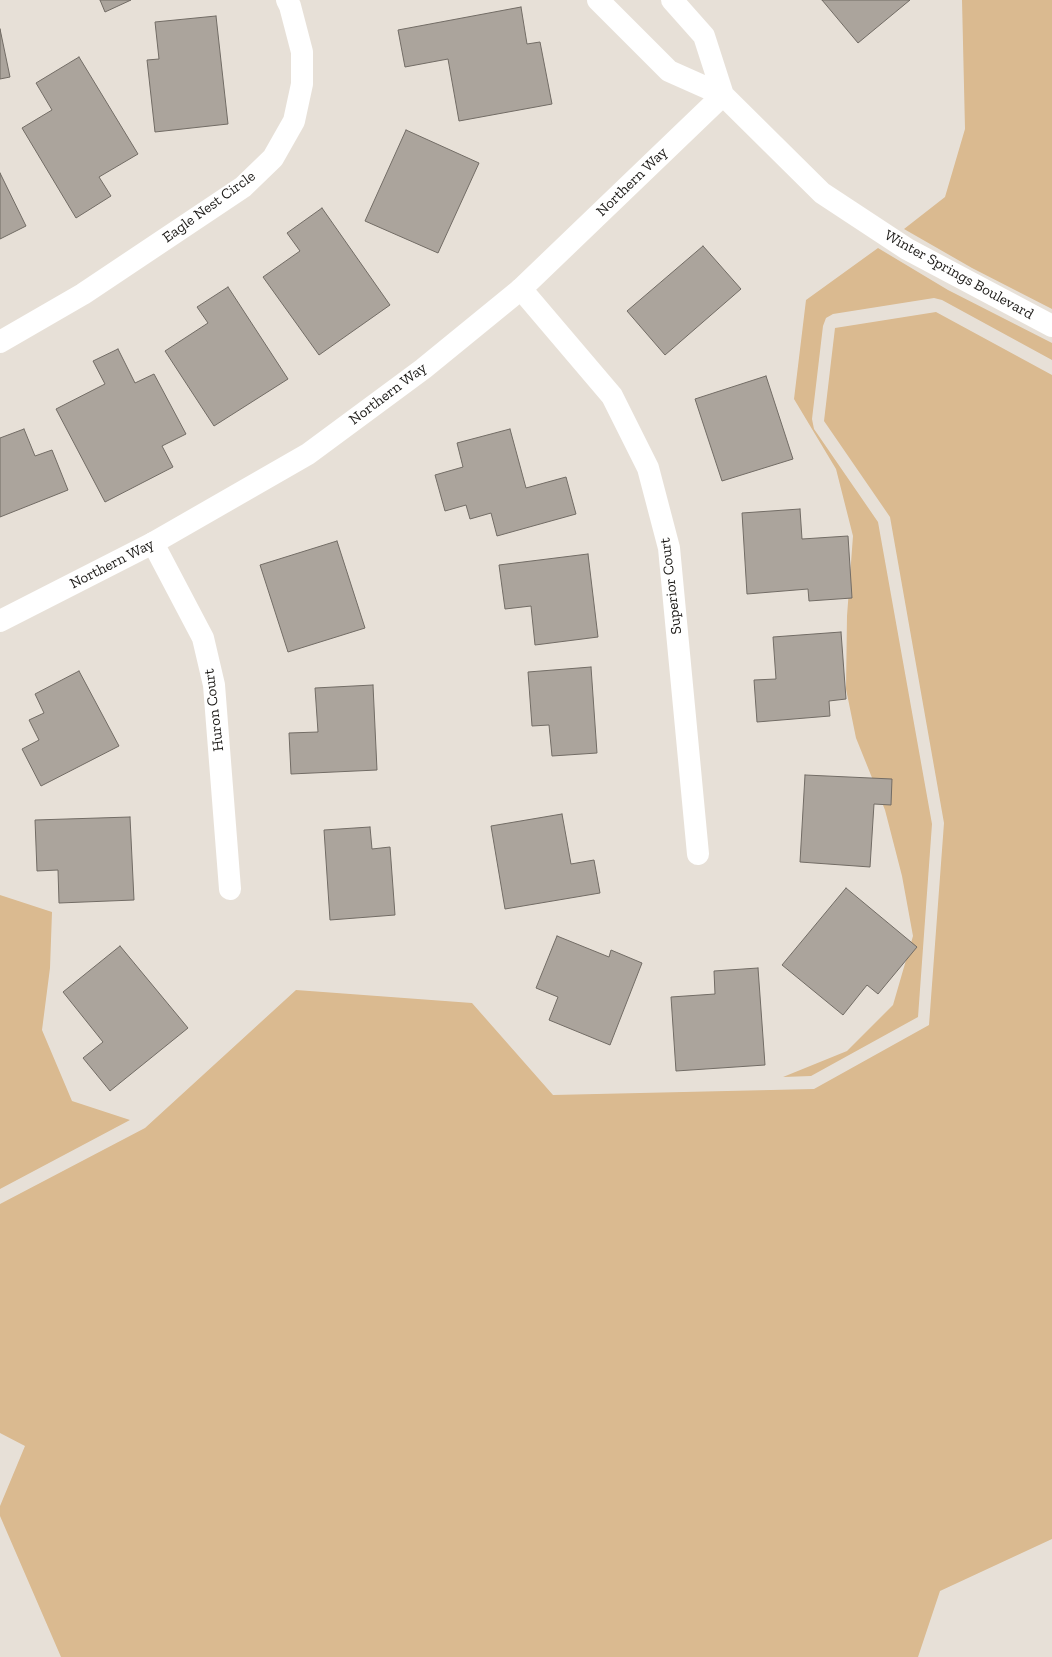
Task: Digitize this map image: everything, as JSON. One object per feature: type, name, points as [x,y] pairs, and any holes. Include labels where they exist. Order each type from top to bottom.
[{"type":"street","name":"Eagle Nest Circle","points":[[0,342],[83,294],[243,187],[273,158],[294,120],[302,84],[302,52],[290,6],[287,0]]},
{"type":"street","name":"Winter Springs Boulevard","points":[[598,0],[669,71],[723,95],[822,193],[907,249],[966,282],[1052,326]]},
{"type":"street","name":"Winter Springs Boulevard","points":[[672,0],[704,36],[723,95]]},
{"type":"street","name":"Northern Way","points":[[0,621],[153,543],[308,454],[423,369],[521,289],[723,95]]},
{"type":"street","name":"Superior Court","points":[[521,289],[612,396],[648,468],[669,548],[698,854]]},
{"type":"street","name":"Huron Court","points":[[153,543],[203,638],[214,684],[230,889]]},
{"type":"shaded area","points":[[962,0],[1052,0],[1052,309],[972,268],[904,229],[945,197],[965,129]]},
{"type":"shaded area","points":[[878,248],[948,290],[1052,343],[1052,360],[942,300],[934,298],[833,314],[826,318],[823,326],[812,419],[814,429],[878,522],[932,824],[918,1017],[811,1076],[783,1077],[847,1051],[893,1005],[913,936],[902,876],[885,810],[856,738],[846,689],[847,616],[853,536],[836,469],[794,399],[806,300]]},
{"type":"shaded area","points":[[936,312],[1052,375],[1052,1539],[940,1591],[918,1657],[61,1657],[0,1516],[0,1506],[25,1446],[0,1433],[0,1204],[145,1128],[296,990],[472,1003],[553,1095],[814,1089],[929,1025],[944,823],[890,517],[824,421],[835,328]]},
{"type":"shaded area","points":[[0,895],[52,912],[50,968],[42,1030],[72,1101],[130,1120],[0,1189]]},
{"type":"building","points":[[100,0],[131,0],[105,12]]},
{"type":"building","points":[[822,0],[910,0],[858,43]]},
{"type":"building","points":[[521,7],[527,44],[540,42],[552,104],[459,121],[448,59],[405,67],[398,30]]},
{"type":"building","points":[[216,16],[228,124],[155,132],[147,60],[159,59],[155,22]]},
{"type":"building","points":[[0,29],[10,77],[0,79]]},
{"type":"building","points":[[79,57],[138,154],[99,177],[111,196],[76,218],[22,128],[52,110],[36,83]]},
{"type":"building","points":[[406,130],[479,163],[438,253],[365,221]]},
{"type":"building","points":[[0,173],[26,226],[0,239]]},
{"type":"building","points":[[322,208],[390,305],[319,355],[263,277],[300,251],[287,233]]},
{"type":"building","points":[[703,246],[741,289],[665,355],[627,311]]},
{"type":"building","points":[[228,287],[288,379],[214,426],[165,351],[208,323],[197,307]]},
{"type":"building","points":[[118,349],[135,383],[154,374],[186,434],[162,446],[173,467],[105,502],[56,409],[105,384],[93,361]]},
{"type":"building","points":[[766,376],[793,459],[722,481],[695,399]]},
{"type":"building","points":[[24,429],[35,456],[52,450],[68,490],[0,517],[0,438]]},
{"type":"building","points":[[510,429],[526,488],[566,477],[576,514],[497,536],[491,513],[470,519],[466,505],[445,511],[435,475],[463,467],[457,443]]},
{"type":"building","points":[[800,509],[802,539],[848,536],[852,598],[809,601],[808,589],[747,594],[742,513]]},
{"type":"building","points":[[337,541],[365,628],[288,652],[260,565]]},
{"type":"building","points":[[588,554],[598,637],[535,645],[531,606],[505,609],[499,565]]},
{"type":"building","points":[[841,632],[846,699],[829,701],[830,716],[757,722],[754,680],[776,679],[773,637]]},
{"type":"building","points":[[591,667],[597,753],[552,756],[549,725],[532,726],[528,672]]},
{"type":"building","points":[[79,671],[119,746],[41,786],[22,749],[39,740],[29,720],[44,713],[35,694]]},
{"type":"building","points":[[373,685],[377,770],[291,774],[289,733],[318,732],[315,688]]},
{"type":"building","points":[[805,775],[892,779],[891,805],[874,804],[870,867],[800,862]]},
{"type":"building","points":[[562,814],[571,864],[594,860],[600,893],[505,909],[491,826]]},
{"type":"building","points":[[130,817],[134,900],[59,903],[58,870],[37,871],[35,820]]},
{"type":"building","points":[[370,827],[372,849],[390,847],[395,915],[330,920],[324,830]]},
{"type":"building","points":[[846,888],[917,947],[878,994],[867,985],[843,1015],[782,965]]},
{"type":"building","points":[[557,936],[609,957],[611,950],[642,963],[610,1045],[549,1020],[558,997],[536,988]]},
{"type":"building","points":[[120,946],[188,1028],[110,1091],[83,1058],[103,1042],[63,992]]},
{"type":"building","points":[[758,968],[765,1065],[676,1071],[671,997],[715,994],[714,971]]}]
